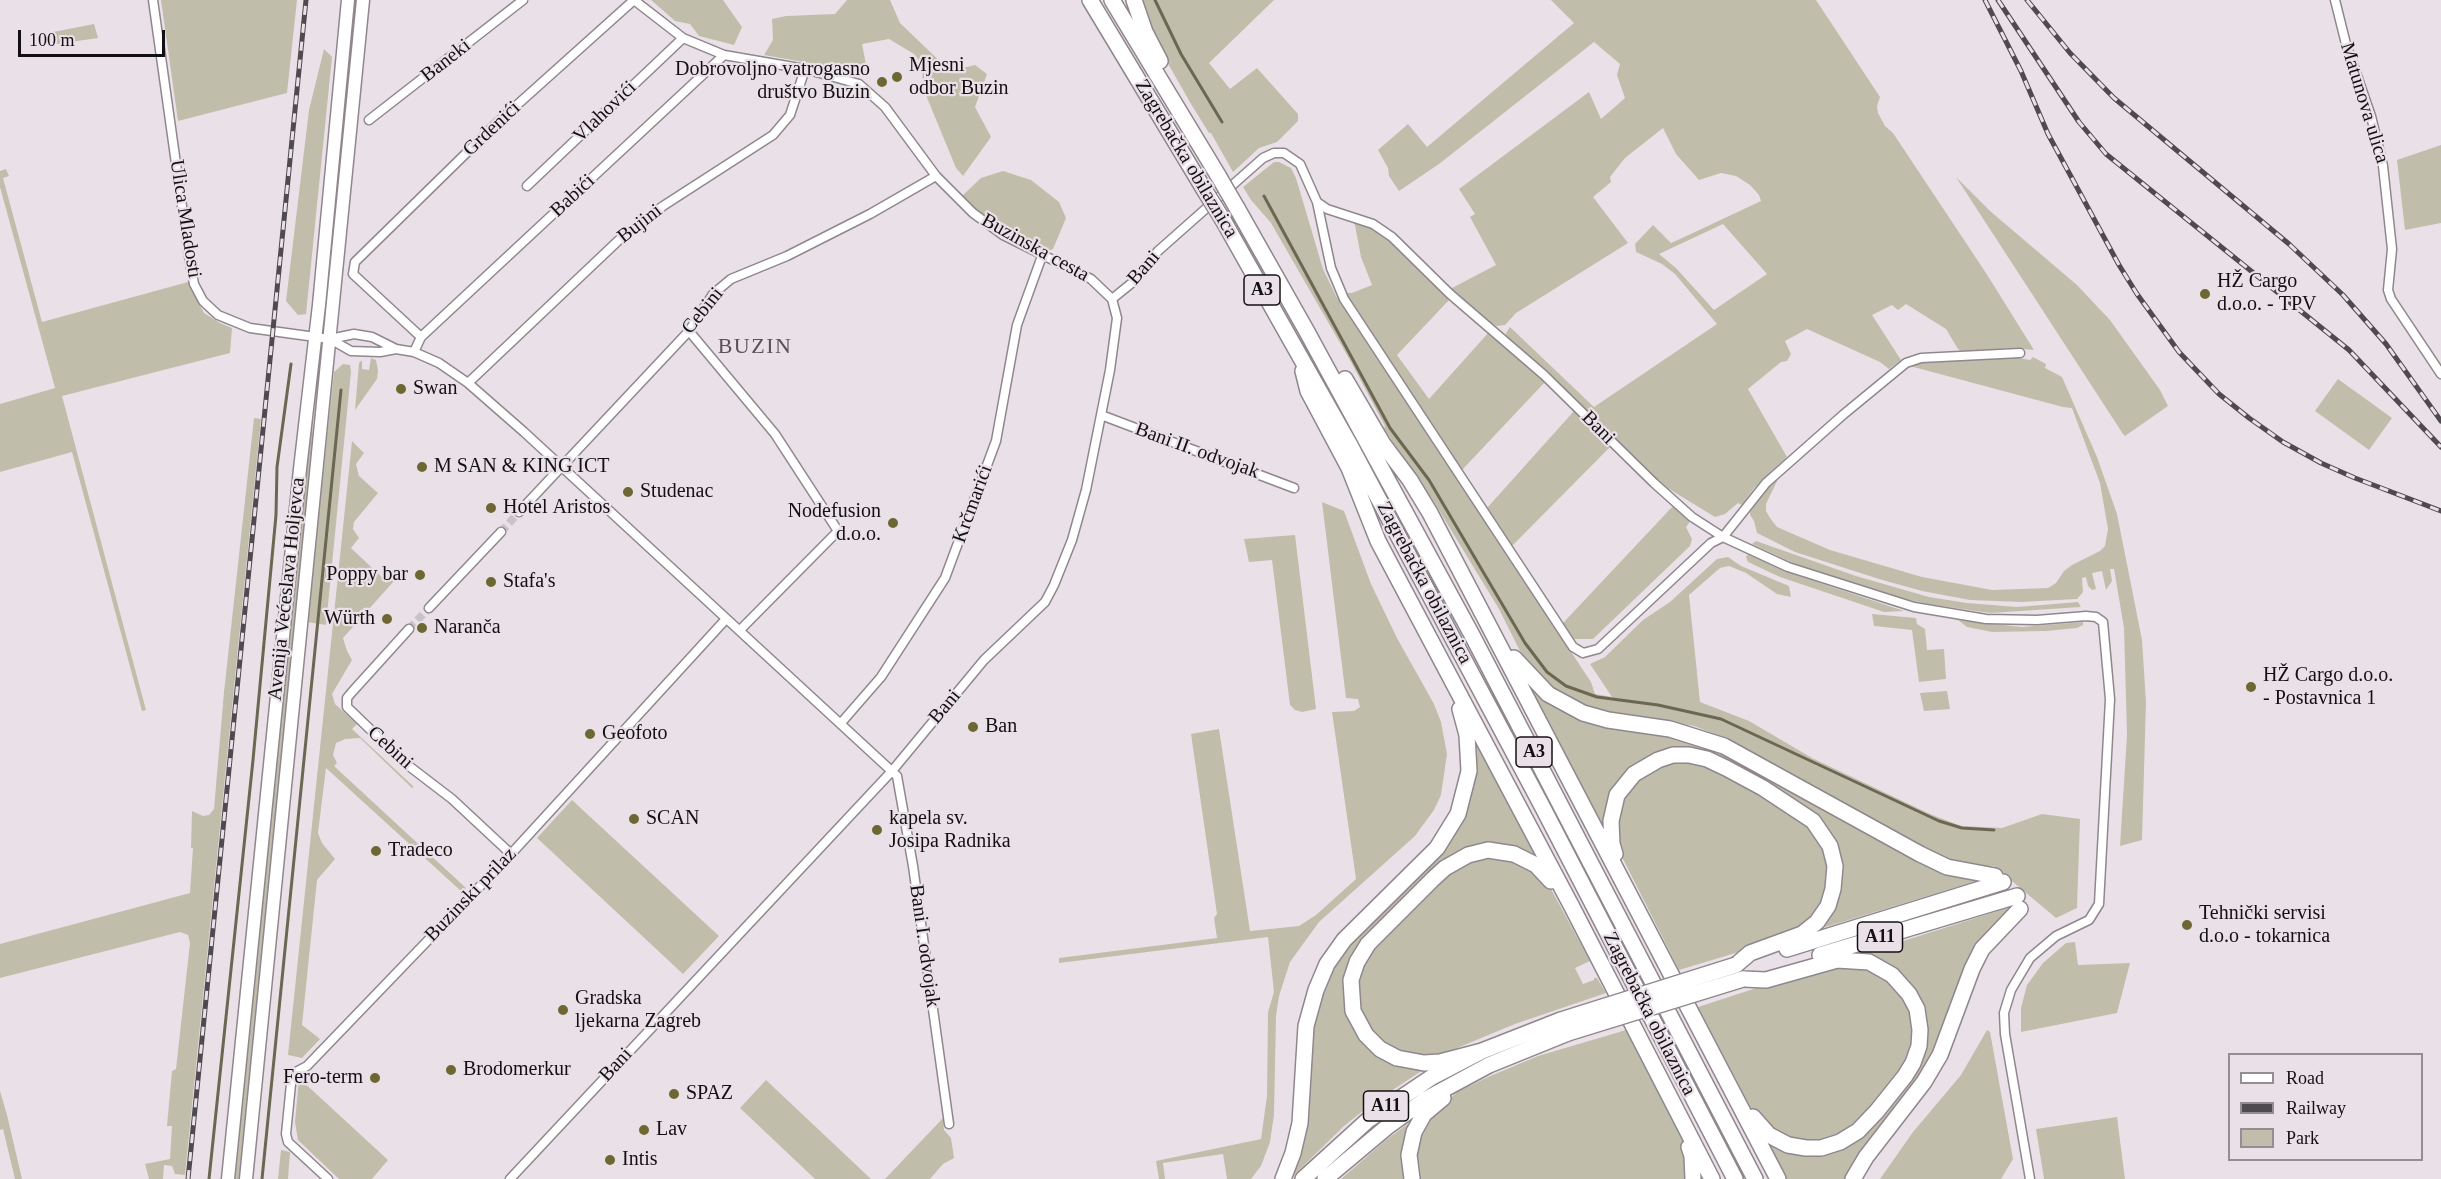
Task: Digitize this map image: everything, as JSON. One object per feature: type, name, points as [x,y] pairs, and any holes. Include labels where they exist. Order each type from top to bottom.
[{"type":"highway","points":[[1078,0],[1127,74],[1151,99]]},
{"type":"highway","name":"Zagrebačka obilaznica","points":[[1090,0],[1223,220],[1351,447],[1543,808],[1735,1179]]},
{"type":"highway","name":"Zagrebačka obilaznica","points":[[1112,0],[1219,177],[1306,330],[1559,798],[1755,1179]]},
{"type":"highway","points":[[1134,0],[1153,49],[1180,96],[1189,127]]},
{"type":"highway","points":[[1306,330],[1335,362],[1383,444],[1416,490],[1483,613],[1778,1179]]},
{"type":"highway","points":[[1302,359],[1308,391],[1348,468],[1378,541],[1572,907],[1712,1179]]},
{"type":"highway","name":"A11","points":[[1303,1179],[1349,1136],[1386,1106],[1432,1077],[1482,1051],[1739,972],[1999,879],[1947,867],[1920,854],[1724,746],[1670,729],[1608,720],[1583,713],[1562,703],[1548,694],[1527,673],[1483,613]]},
{"type":"highway","points":[[1283,1179],[1293,1154],[1300,1123],[1308,1015],[1322,976],[1334,954],[1352,931],[1441,843],[1463,802],[1469,771],[1467,735],[1455,695],[1426,644],[1425,628]]},
{"type":"highway","points":[[1637,909],[1636,897],[1616,856],[1611,835],[1611,821],[1617,795],[1634,774],[1658,760],[1673,755],[1689,755],[1707,759],[1763,788],[1806,814],[1830,846],[1835,866],[1835,879],[1828,906],[1810,928],[1794,938],[1750,953],[1739,972],[1766,980],[1837,960],[1869,962],[1892,975],[1909,994],[1917,1009],[1920,1030],[1919,1046],[1913,1063],[1877,1111],[1849,1137],[1840,1142],[1821,1148],[1806,1148],[1788,1144],[1768,1135],[1727,1079]]},
{"type":"highway","points":[[1482,1051],[1440,1062],[1424,1063],[1406,1061],[1380,1049],[1360,1027],[1351,1001],[1351,980],[1361,953],[1376,935],[1445,868],[1477,852],[1502,851],[1528,858],[1545,873],[1572,907]]},
{"type":"highway","name":"A11","points":[[1739,972],[2019,902],[1982,950],[1972,969],[1940,1055],[1924,1082],[1866,1157],[1853,1179]]},
{"type":"highway","name":"A11","points":[[1325,1179],[1400,1117],[1460,1079],[1564,1026]]},
{"type":"highway","points":[[1412,1179],[1410,1143],[1424,1114],[1438,1101],[1478,1077],[1489,1065]]},
{"type":"highway","points":[[1674,1104],[1692,1156],[1693,1179]]},
{"type":"main road","name":"Avenija Većeslava Holjevca","points":[[228,1179],[348,0]]},
{"type":"main road","name":"Avenija Većeslava Holjevca","points":[[246,1179],[363,0]]},
{"type":"street","name":"Ulica Mladosti","points":[[153,0],[189,256],[198,291],[213,312],[236,324],[273,333],[330,339]]},
{"type":"street","name":"Baneki","points":[[369,120],[523,0]]},
{"type":"street","name":"Buzinska cesta","points":[[634,0],[683,38],[724,55],[805,69],[859,84],[885,107],[936,176],[973,213],[1003,234],[1042,256],[1091,279],[1112,299]]},
{"type":"street","name":"Grdenići","points":[[421,337],[357,278],[352,270],[355,262],[498,122],[634,0]]},
{"type":"street","name":"Matunova ulica","points":[[2335,0],[2346,44],[2371,116],[2383,166],[2392,249],[2388,278],[2391,299],[2441,374]]},
{"type":"street","name":"Vlahovići","points":[[527,186],[683,38]]},
{"type":"street","name":"Babići","points":[[421,337],[724,55]]},
{"type":"street","name":"Bujini","points":[[468,383],[620,239],[663,206],[773,135],[790,115],[805,69]]},
{"type":"street","name":"Bani","points":[[510,1179],[892,771],[984,660],[1044,602],[1054,585],[1072,540],[1086,490],[1110,370],[1117,318],[1112,299],[1132,282],[1158,251],[1263,158],[1274,153],[1284,153],[1293,157],[1304,170],[1317,202],[1327,208],[1373,224],[1392,237],[1450,294],[1544,375],[1646,476],[1692,517],[1723,537],[1788,567],[1914,607],[1986,619],[2037,620],[2086,616],[2096,617],[2103,622],[2110,699],[2099,904],[2089,920],[2056,936],[2030,958],[2013,984],[2004,1013],[2005,1034],[2030,1179]]},
{"type":"street","name":"Cebini","points":[[519,512],[689,331],[713,294],[731,279],[787,256],[860,219],[936,176]]},
{"type":"street","points":[[1317,202],[1331,268],[1344,298],[1573,647],[1585,653],[1598,648],[1710,543],[1723,537],[1766,483],[1906,363],[1921,358],[2020,353]]},
{"type":"street","name":"Krčmarići","points":[[841,723],[881,677],[945,578],[996,441],[1017,325],[1042,256]]},
{"type":"street","points":[[689,331],[775,434],[838,531],[740,630]]},
{"type":"street","points":[[330,339],[354,334],[372,337],[396,349],[414,352],[439,363],[468,383],[892,771]]},
{"type":"street","points":[[414,352],[421,337]]},
{"type":"street","points":[[330,339],[351,351],[380,352],[396,349]]},
{"type":"street","name":"Bani II. odvojak","points":[[1101,415],[1294,488]]},
{"type":"street","points":[[429,608],[501,532]]},
{"type":"street","name":"Buzinski prilaz","points":[[328,1179],[288,1142],[286,1134],[292,1074],[306,1066],[512,854],[726,619]]},
{"type":"street","name":"Cebini","points":[[409,629],[347,698],[347,707],[405,763],[452,799],[512,854]]},
{"type":"street","name":"Bani I. odvojak","points":[[892,771],[897,776],[913,866],[949,1124]]},
{"type":"green space","points":[[161,0],[297,0],[287,93],[178,121]]},
{"type":"green space","points":[[651,0],[723,0],[742,27],[734,45],[699,36],[690,24],[675,21]]},
{"type":"green space","points":[[847,0],[890,0],[900,23],[950,71],[975,65],[987,74],[975,107],[991,137],[963,176],[956,168],[923,88],[922,64],[914,54],[889,39],[862,44],[867,69],[860,72],[764,55],[773,40],[772,19],[786,16],[835,14]]},
{"type":"green space","points":[[1139,0],[1274,0],[1209,63],[1230,89],[1257,68],[1298,114],[1298,121],[1277,142],[1259,148],[1233,172],[1162,53]]},
{"type":"green space","points":[[1551,0],[1816,0],[1880,97],[1877,106],[1878,113],[1885,126],[1893,133],[2034,350],[2010,348],[1963,352],[1958,349],[1946,329],[1906,304],[1898,310],[1892,305],[1872,315],[1901,360],[1889,369],[1880,362],[1807,329],[1785,341],[1791,354],[1787,361],[1781,362],[1748,389],[1787,457],[1754,488],[1742,505],[1738,503],[1725,514],[1715,517],[1656,481],[1507,339],[1506,333],[1510,327],[1594,407],[1717,324],[1675,274],[1662,264],[1636,252],[1635,244],[1653,225],[1671,243],[1761,201],[1759,195],[1750,185],[1736,176],[1721,173],[1699,180],[1676,154],[1663,128],[1625,158],[1610,177],[1611,182],[1593,197],[1628,243],[1516,313],[1505,325],[1497,326],[1486,321],[1450,289],[1496,265],[1470,217],[1475,214],[1459,189],[1589,92],[1601,119],[1625,98],[1617,75],[1620,64],[1594,42],[1439,164],[1399,191],[1389,176],[1388,168],[1378,150],[1408,124],[1427,147],[1574,23]],"holes":[[[1723,224],[1767,274],[1714,310],[1676,268],[1659,254]]]},
{"type":"green space","points":[[94,24],[98,38],[57,44],[53,32]]},
{"type":"green space","points":[[324,49],[332,57],[306,314],[298,315],[286,301],[309,110]]},
{"type":"green space","points":[[2441,145],[2441,223],[2405,230],[2397,160]]},
{"type":"green space","points":[[1274,162],[1291,168],[1296,178],[1323,269],[1336,296],[1591,682],[1595,694],[1612,697],[1590,664],[1605,657],[1643,620],[1670,602],[1717,559],[1728,557],[1741,566],[1789,586],[1791,597],[1777,594],[1746,573],[1729,566],[1720,568],[1689,595],[1700,702],[1749,721],[1812,758],[1930,814],[1961,826],[2002,828],[2042,814],[2080,819],[2077,908],[2056,918],[1994,866],[1978,866],[1954,861],[1919,846],[1728,739],[1694,726],[1590,709],[1551,688],[1534,672],[1520,651],[1499,609],[1434,502],[1384,429],[1385,426],[1351,362],[1271,223],[1243,187]]},
{"type":"green space","points":[[6,169],[9,176],[3,178],[42,322],[188,282],[204,313],[232,328],[230,353],[62,396],[146,710],[142,711],[72,452],[0,472],[0,404],[55,388],[0,187],[0,171]]},
{"type":"green space","points":[[1003,171],[1031,180],[1059,202],[1066,218],[1053,249],[1048,251],[1005,230],[985,218],[964,198],[963,195],[981,178]]},
{"type":"green space","points":[[1956,177],[1990,211],[2077,285],[2110,320],[2160,390],[2168,406],[2125,436],[2123,434]]},
{"type":"green space","points":[[1354,220],[1368,225],[1390,240],[1450,299],[1397,355],[1429,399],[1489,332],[1545,382],[1462,470],[1345,293],[1352,293],[1372,285],[1361,257]]},
{"type":"green space","points":[[2007,356],[2030,360],[2033,357],[2046,364],[2045,368],[2062,377],[2097,457],[2117,514],[2142,640],[2146,702],[2142,840],[2120,846],[2127,735],[2124,628],[2114,569],[2110,569],[2112,581],[2106,590],[2102,571],[2092,573],[2096,589],[2092,590],[2088,586],[2086,577],[2082,578],[2083,592],[2077,599],[2021,602],[1970,600],[1922,591],[1795,552],[1757,533],[1750,515],[1770,484],[1780,475],[1766,504],[1766,511],[1770,518],[1777,527],[1830,550],[1922,577],[1992,590],[2048,588],[2056,583],[2064,571],[2072,565],[2100,551],[2105,546],[2108,529],[2100,483],[2072,408],[1906,365],[1923,360],[1974,360]]},
{"type":"green space","points":[[371,358],[376,360],[377,379],[355,410],[359,363],[362,360],[362,369],[369,370]]},
{"type":"green space","points":[[343,364],[350,365],[351,372],[326,625],[307,622],[334,372]]},
{"type":"green space","points":[[2338,379],[2392,418],[2369,450],[2315,411]]},
{"type":"green space","points":[[312,411],[313,447],[269,893],[239,1179],[234,1179]]},
{"type":"green space","points":[[1574,411],[1610,447],[1512,546],[1487,508]]},
{"type":"green space","points":[[254,418],[261,419],[185,1175],[175,1174],[172,1166],[164,1165],[163,1179],[149,1179],[145,1164],[170,1159],[172,1126],[167,1126],[172,1071],[176,1069],[190,943],[188,935],[180,932],[0,978],[0,944],[190,893],[193,848],[191,848],[192,811],[203,816],[209,815],[214,809],[224,692]]},
{"type":"green space","points":[[352,441],[364,453],[356,464],[359,476],[378,493],[354,522],[353,529],[359,538],[351,548],[386,581],[390,577],[394,581],[343,638],[352,660],[332,694],[335,704],[357,724],[352,729],[414,787],[412,788],[360,738],[345,739],[336,743],[333,755],[337,763],[334,766],[466,888],[462,892],[326,768],[318,833],[322,843],[335,859],[317,880],[302,1025],[320,1039],[302,1058],[288,1055]]},
{"type":"green space","points":[[1322,502],[1344,511],[1371,584],[1397,638],[1434,704],[1441,722],[1447,754],[1441,795],[1434,810],[1415,836],[1319,922],[1290,962],[1279,996],[1276,1016],[1274,1115],[1270,1142],[1261,1166],[1251,1179],[1227,1179],[1223,1154],[1163,1163],[1165,1179],[1159,1179],[1156,1161],[1261,1139],[1267,1096],[1268,1012],[1274,992],[1268,937],[1059,963],[1059,958],[1217,938],[1214,918],[1217,914],[1191,734],[1219,729],[1250,931],[1299,926],[1316,915],[1356,879],[1332,712],[1354,711],[1360,707],[1358,699],[1346,698]]},
{"type":"green space","points":[[1673,506],[1689,519],[1686,527],[1692,539],[1690,546],[1593,639],[1574,639],[1563,623]]},
{"type":"green space","points":[[1295,535],[1316,709],[1302,712],[1290,705],[1272,560],[1249,562],[1244,539]]},
{"type":"green space","points":[[1756,541],[1856,576],[1929,597],[2017,607],[2078,602],[2081,607],[1990,613],[1928,604],[1891,596],[1795,564],[1752,544]]},
{"type":"green space","points":[[1748,554],[1784,571],[1904,611],[1884,612],[1780,577],[1748,562],[1746,557]]},
{"type":"green space","points":[[1872,614],[1916,618],[1917,624],[1925,629],[1927,650],[1944,649],[1946,679],[1919,682],[1912,630],[1874,626]]},
{"type":"green space","points":[[1958,620],[2022,627],[2083,622],[2083,625],[2077,628],[2046,631],[1992,632],[1967,627]]},
{"type":"green space","points":[[1528,683],[1541,696],[1653,731],[1706,744],[1980,880],[1819,929],[1829,914],[1832,837],[1723,761],[1646,760],[1604,829]]},
{"type":"green space","points":[[1947,691],[1950,709],[1924,711],[1920,693]]},
{"type":"green space","points":[[1473,731],[1538,859],[1474,848],[1351,962],[1354,1026],[1426,1068],[1373,1103],[1344,1126],[1291,1178],[1313,1019],[1319,994],[1339,955],[1460,823],[1474,782]]},
{"type":"green space","points":[[1669,762],[1697,762],[1713,768],[1798,815],[1821,839],[1831,879],[1820,910],[1803,927],[1762,945],[1679,970],[1622,857],[1615,831],[1623,796],[1636,780]]},
{"type":"green space","points":[[572,800],[719,936],[683,974],[537,838]]},
{"type":"green space","points":[[1503,857],[1542,876],[1590,961],[1575,968],[1583,984],[1597,978],[1606,993],[1515,1024],[1433,1058],[1396,1053],[1370,1033],[1358,1006],[1357,977],[1370,950],[1454,869],[1476,858]]},
{"type":"green space","points":[[2017,905],[1996,924],[1936,1052],[1847,1179],[1785,1179],[1765,1139],[1826,1151],[1913,1074],[1916,993],[1906,979],[1891,966],[1862,954]]},
{"type":"green space","points":[[2075,942],[2078,965],[2130,963],[2117,1013],[2021,1032],[2021,1008],[2027,985],[2043,963],[2066,943]]},
{"type":"green space","points":[[1862,965],[1893,982],[1911,1010],[1914,1035],[1908,1060],[1891,1086],[1847,1133],[1813,1144],[1780,1136],[1758,1118],[1750,1106],[1698,1007],[1815,969]]},
{"type":"green space","points":[[1626,1030],[1684,1144],[1689,1179],[1417,1179],[1415,1148],[1426,1120],[1457,1092],[1538,1056]]},
{"type":"green space","points":[[1987,1030],[1990,1032],[2013,1159],[2001,1179],[1880,1179],[1913,1132],[1961,1075]]},
{"type":"green space","points":[[299,1078],[388,1160],[372,1179],[339,1179],[298,1140],[295,1122]]},
{"type":"green space","points":[[766,1080],[871,1179],[815,1179],[740,1108]]},
{"type":"green space","points":[[0,1091],[22,1179],[15,1179],[3,1129],[0,1130]]},
{"type":"green space","points":[[2117,1117],[2125,1179],[2044,1179],[2036,1129]]},
{"type":"green space","points":[[943,1118],[944,1130],[951,1138],[954,1158],[943,1164],[930,1179],[885,1179]]},
{"type":"green space","points":[[1413,1120],[1407,1179],[1341,1179],[1386,1140]]},
{"type":"green space","points":[[281,1150],[290,1152],[288,1179],[278,1179]]},
{"type":"waterway","points":[[1155,0],[1181,54],[1222,122]]},
{"type":"waterway","points":[[1264,196],[1390,428],[1429,480],[1525,643],[1547,672],[1566,686],[1597,697],[1658,705],[1721,719],[1939,821],[1962,828],[1994,830]]},
{"type":"waterway","points":[[209,1179],[253,760],[276,515],[277,467],[291,364]]},
{"type":"waterway","points":[[262,1179],[341,390]]},
{"type":"tunnel","points":[[501,532],[519,512]]},
{"type":"tunnel","points":[[409,629],[429,608]]},
{"type":"railway","points":[[188,1179],[306,0]]},
{"type":"railway","points":[[1985,0],[2021,71],[2048,134],[2119,265],[2179,352],[2219,394],[2283,442],[2355,478],[2441,511]]},
{"type":"railway","points":[[1998,0],[2079,122],[2106,154],[2349,350],[2441,447]]},
{"type":"railway","points":[[2027,0],[2070,53],[2114,98],[2289,244],[2343,295],[2386,344],[2441,421]]},
{"type":"place","name":"Mjesni odbor Buzin","points":[[897,77]]},
{"type":"place","name":"Dobrovoljno vatrogasno društvo Buzin","points":[[882,82]]},
{"type":"place","name":"HŽ Cargo d.o.o. - TPV","points":[[2205,294]]},
{"type":"place","name":"Swan","points":[[401,389]]},
{"type":"place","name":"M SAN & KING ICT","points":[[422,467]]},
{"type":"place","name":"Studenac","points":[[628,492]]},
{"type":"place","name":"Hotel Aristos","points":[[491,508]]},
{"type":"place","name":"Nodefusion d.o.o.","points":[[893,523]]},
{"type":"place","name":"Poppy bar","points":[[420,575]]},
{"type":"place","name":"Stafa's","points":[[491,582]]},
{"type":"place","name":"Würth","points":[[387,619]]},
{"type":"place","name":"Naranča","points":[[422,628]]},
{"type":"place","name":"HŽ Cargo d.o.o. - Postavnica 1","points":[[2251,687]]},
{"type":"place","name":"Ban","points":[[973,727]]},
{"type":"place","name":"Geofoto","points":[[590,734]]},
{"type":"place","name":"SCAN","points":[[634,819]]},
{"type":"place","name":"kapela sv. Josipa Radnika","points":[[877,830]]},
{"type":"place","name":"Tradeco","points":[[376,851]]},
{"type":"place","name":"Tehnički servisi d.o.o - tokarnica","points":[[2187,925]]},
{"type":"place","name":"Gradska ljekarna Zagreb","points":[[563,1010]]},
{"type":"place","name":"Brodomerkur","points":[[451,1070]]},
{"type":"place","name":"Fero-term","points":[[375,1078]]},
{"type":"place","name":"SPAZ","points":[[674,1094]]},
{"type":"place","name":"Lav","points":[[644,1130]]},
{"type":"place","name":"Intis","points":[[610,1160]]},
{"type":"district","name":"BUZIN","points":[[755,347]]}]
